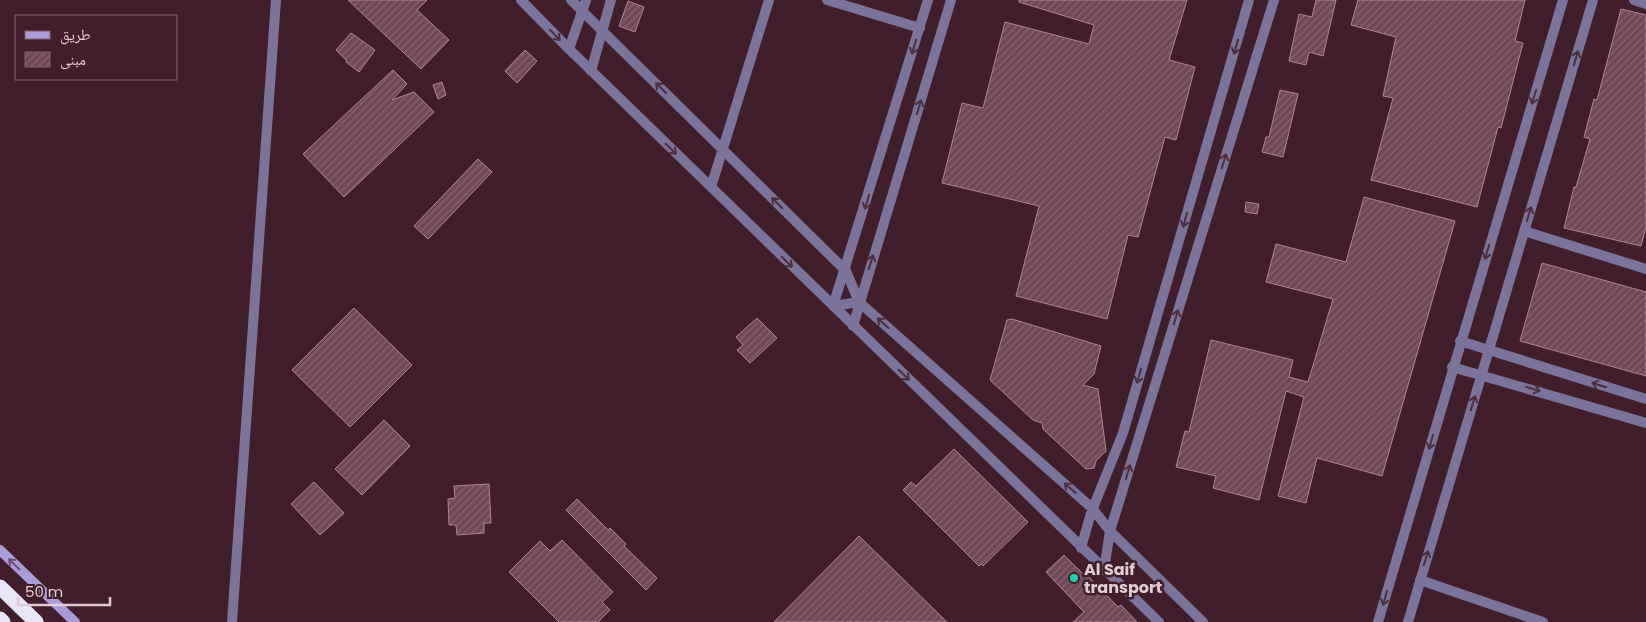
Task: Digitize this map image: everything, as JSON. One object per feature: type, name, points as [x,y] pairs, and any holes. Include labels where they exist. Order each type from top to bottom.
[{"type":"highway","points":[[0,587],[36,622]]},
{"type":"highway","points":[[0,619],[3,622]]},
{"type":"main road","points":[[0,550],[74,622]]},
{"type":"street","points":[[232,622],[276,0]]},
{"type":"street","points":[[521,0],[569,50],[1158,622]]},
{"type":"street","points":[[571,0],[846,271],[860,302],[1092,508],[1110,531],[1203,622]]},
{"type":"street","points":[[569,50],[586,0]]},
{"type":"street","points":[[591,71],[612,0]]},
{"type":"street","points":[[710,187],[769,0]]},
{"type":"street","points":[[827,0],[920,28]]},
{"type":"street","points":[[833,306],[846,271],[928,0]]},
{"type":"street","points":[[853,326],[951,0]]},
{"type":"street","points":[[1082,548],[1092,508],[1122,434],[1249,0]]},
{"type":"street","points":[[1104,570],[1110,531],[1274,0]]},
{"type":"street","points":[[1378,622],[1452,367],[1563,0]]},
{"type":"street","points":[[1408,622],[1593,0]]},
{"type":"street","points":[[1634,0],[1646,4]]},
{"type":"street","points":[[1524,232],[1646,269]]},
{"type":"street","points":[[833,306],[860,302]]},
{"type":"street","points":[[1460,341],[1646,399]]},
{"type":"street","points":[[1452,367],[1646,423]]},
{"type":"street","points":[[1420,580],[1543,622]]},
{"type":"building","points":[[348,0],[427,0],[417,10],[449,40],[421,69]]},
{"type":"building","points":[[1019,0],[1187,0],[1169,60],[1195,67],[1176,140],[1165,137],[1138,237],[1128,235],[1107,319],[1016,296],[1039,206],[942,183],[962,103],[983,108],[1005,22],[1089,44],[1094,25],[1019,2]]},
{"type":"building","points":[[1316,0],[1336,0],[1323,56],[1309,52],[1306,65],[1289,61],[1299,14],[1312,17]]},
{"type":"building","points":[[1358,0],[1525,0],[1515,41],[1523,43],[1501,128],[1498,127],[1477,207],[1371,180],[1393,98],[1383,96],[1396,37],[1351,25]]},
{"type":"building","points":[[628,1],[644,7],[635,32],[619,26]]},
{"type":"building","points":[[1621,9],[1646,15],[1646,227],[1641,246],[1564,228],[1574,187],[1576,187],[1590,139],[1584,137],[1594,99],[1597,100]]},
{"type":"building","points":[[351,33],[375,50],[359,72],[346,62],[336,50]]},
{"type":"building","points":[[525,50],[537,61],[517,83],[505,71]]},
{"type":"building","points":[[393,70],[407,84],[392,100],[414,92],[434,112],[344,197],[303,154]]},
{"type":"building","points":[[442,82],[446,95],[438,99],[433,85]]},
{"type":"building","points":[[1280,90],[1298,94],[1283,157],[1262,152],[1266,137],[1269,137]]},
{"type":"building","points":[[478,159],[492,172],[428,239],[414,226]]},
{"type":"building","points":[[1364,197],[1455,221],[1382,476],[1317,458],[1306,503],[1278,496],[1304,397],[1286,391],[1259,500],[1213,488],[1216,476],[1176,467],[1185,431],[1189,432],[1211,340],[1293,360],[1289,377],[1308,382],[1333,299],[1266,282],[1276,244],[1346,262]]},
{"type":"building","points":[[1246,202],[1259,204],[1257,214],[1245,212]]},
{"type":"building","points":[[1542,263],[1646,292],[1646,376],[1520,341]]},
{"type":"building","points":[[354,308],[412,365],[350,427],[292,370]]},
{"type":"building","points":[[757,318],[777,338],[750,363],[737,350],[743,345],[736,337]]},
{"type":"building","points":[[1012,319],[1101,346],[1094,374],[1083,385],[1098,389],[1106,451],[1096,461],[1094,468],[1086,469],[1043,429],[1042,423],[1033,420],[990,380],[1007,320]]},
{"type":"building","points":[[384,420],[410,446],[362,495],[335,469]]},
{"type":"building","points":[[954,449],[1028,522],[983,566],[981,564],[979,566],[903,490],[911,482],[916,486]]},
{"type":"building","points":[[314,482],[344,513],[320,535],[291,504]]},
{"type":"building","points":[[489,484],[491,523],[484,523],[484,533],[457,535],[456,525],[449,525],[448,499],[455,498],[454,486]]},
{"type":"building","points":[[577,499],[608,530],[610,528],[626,544],[624,546],[657,578],[646,590],[566,510]]},
{"type":"building","points":[[859,536],[947,622],[774,622]]},
{"type":"building","points":[[562,540],[613,592],[602,602],[610,610],[598,622],[559,622],[509,572],[540,541],[550,551]]},
{"type":"building","points":[[1064,555],[1086,577],[1088,576],[1118,607],[1121,605],[1137,622],[1073,622],[1084,612],[1046,572]]},
{"type":"place","name":"Al Saif transport","points":[[1074,578]]}]
